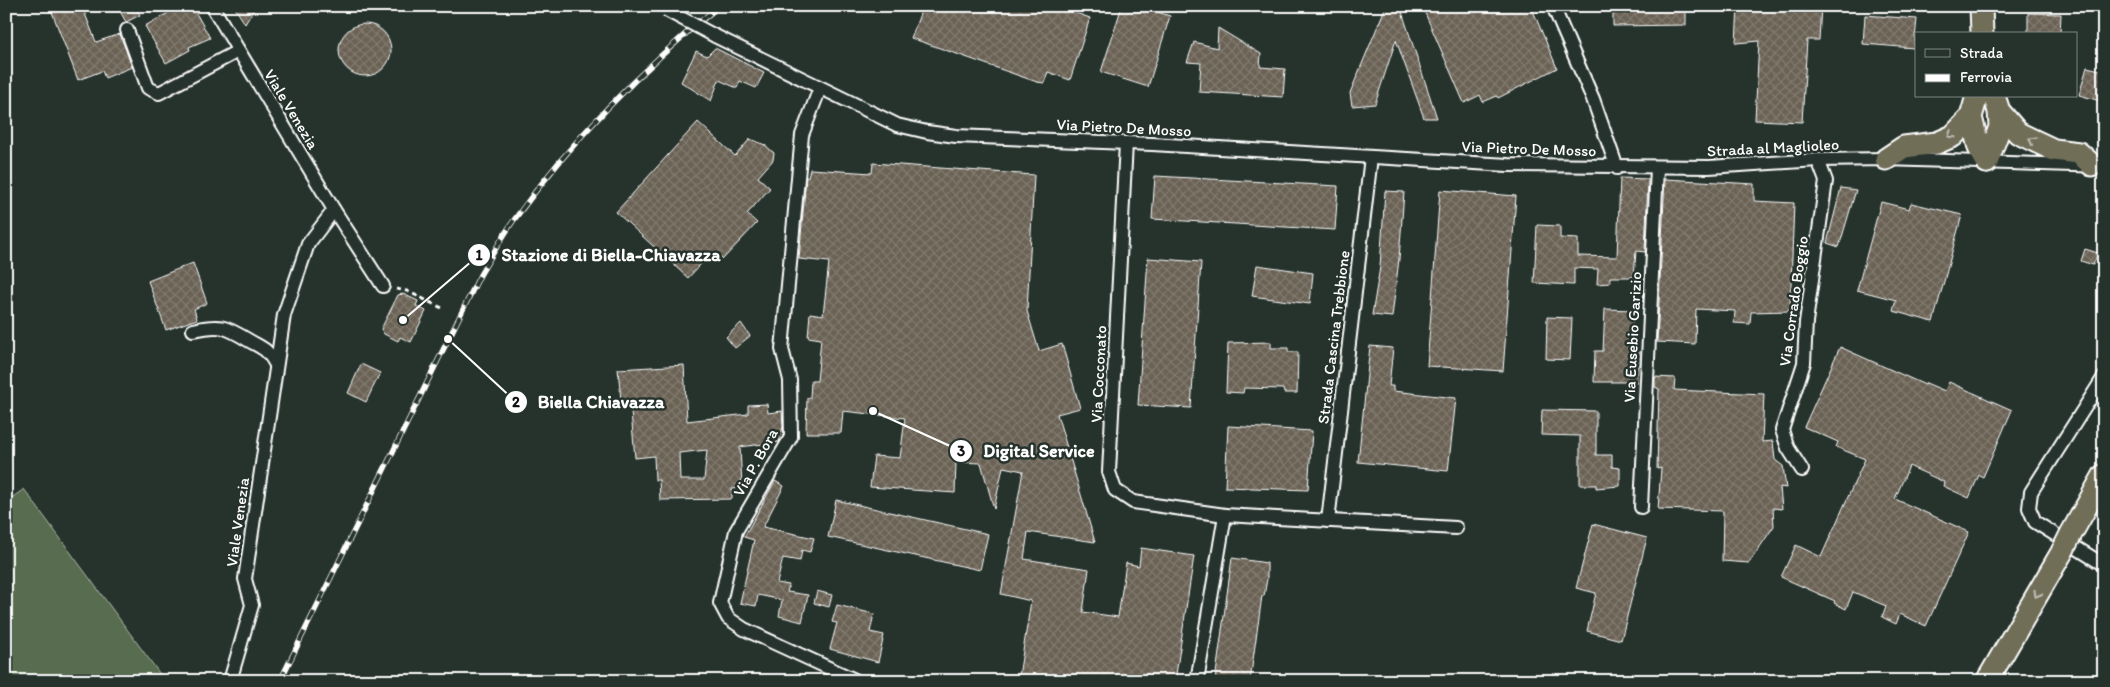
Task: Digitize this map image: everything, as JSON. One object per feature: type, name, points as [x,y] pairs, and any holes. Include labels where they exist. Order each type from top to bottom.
[{"type":"highway","points":[[1981,6],[1982,32]]},
{"type":"highway","points":[[1886,159],[1904,147],[1936,143],[1953,136],[1971,117],[1976,98]]},
{"type":"highway","points":[[1987,162],[2000,127],[1997,104]]},
{"type":"highway","points":[[1997,104],[2018,133],[2054,150],[2079,153],[2098,165]]},
{"type":"highway","points":[[1971,117],[1979,148],[1987,162]]},
{"type":"highway","points":[[1987,681],[2104,475]]},
{"type":"street","name":"Viale Venezia","points":[[212,6],[334,210],[383,286]]},
{"type":"street","points":[[1553,6],[1593,99],[1617,168]]},
{"type":"street","name":"Via Pietro De Mosso","points":[[662,8],[897,125],[927,132],[956,136],[1126,143],[1508,165],[1617,168]]},
{"type":"street","points":[[127,30],[148,88],[159,93],[238,51]]},
{"type":"street","name":"Via P. Bora","points":[[820,88],[802,136],[782,349],[790,380],[791,436],[736,531],[720,603],[728,618],[744,629],[857,681]]},
{"type":"street","name":"Via Cocconato","points":[[1126,143],[1109,472],[1115,490],[1133,502],[1225,515]]},
{"type":"street","name":"Strada Cascina Trebbione","points":[[1328,521],[1371,157]]},
{"type":"street","name":"Strada al Maglioleo","points":[[1617,168],[1709,168],[1818,160],[1886,159],[2098,165]]},
{"type":"street","name":"Via Corrado Boggio","points":[[1802,470],[1788,448],[1782,430],[1804,363],[1806,322],[1826,181],[1818,160]]},
{"type":"street","name":"Via Eusebio Garizio","points":[[1640,507],[1657,168]]},
{"type":"street","name":"Viale Venezia","points":[[230,681],[252,605],[245,579],[284,315],[308,244],[334,210]]},
{"type":"street","points":[[193,330],[209,327],[230,328],[268,350],[276,365]]},
{"type":"street","points":[[2104,377],[2031,492],[2029,508],[2035,522],[2104,565]]},
{"type":"street","points":[[1197,681],[1225,515],[1456,528]]},
{"type":"path","points":[[383,286],[407,291],[442,308]]},
{"type":"green space","points":[[24,489],[165,681],[6,681],[6,502]]},
{"type":"building","points":[[68,6],[82,6],[96,42],[120,34],[132,67],[105,78],[102,71],[78,80],[52,12]]},
{"type":"building","points":[[117,6],[135,6],[140,15],[126,22]]},
{"type":"building","points":[[166,6],[192,6],[210,38],[189,47],[190,50],[166,63],[145,26],[168,13]]},
{"type":"building","points":[[234,6],[256,6],[245,24]]},
{"type":"building","points":[[923,6],[1056,6],[1090,18],[1070,80],[1048,72],[1044,83],[911,38]]},
{"type":"building","points":[[1122,6],[1139,6],[1170,16],[1148,87],[1101,72]]},
{"type":"building","points":[[1386,6],[1400,6],[1437,118],[1424,118],[1396,40],[1375,104],[1352,106],[1350,93]]},
{"type":"building","points":[[1422,6],[1531,6],[1557,68],[1498,98],[1497,96],[1483,102],[1480,95],[1464,103]]},
{"type":"building","points":[[1613,6],[1686,6],[1686,25],[1613,26]]},
{"type":"building","points":[[1738,6],[1821,6],[1819,40],[1807,40],[1802,122],[1755,120],[1759,41],[1736,43]]},
{"type":"building","points":[[2028,13],[2061,14],[2060,32],[2028,32]]},
{"type":"building","points":[[1865,15],[1917,19],[1914,48],[1863,44]]},
{"type":"building","points":[[360,24],[370,24],[379,28],[387,36],[391,50],[387,64],[379,72],[370,76],[360,76],[351,72],[343,64],[339,55],[339,45],[343,36],[351,28]]},
{"type":"building","points":[[1218,28],[1261,54],[1260,67],[1285,69],[1283,97],[1199,92],[1201,63],[1187,62],[1194,42],[1217,48]]},
{"type":"building","points":[[715,48],[764,73],[756,88],[740,81],[737,88],[719,80],[711,101],[681,82],[696,51],[707,56]]},
{"type":"building","points":[[2087,67],[2104,71],[2104,102],[2079,95]]},
{"type":"building","points":[[698,122],[735,156],[750,139],[765,145],[774,153],[773,160],[758,177],[770,188],[747,214],[757,223],[723,259],[717,253],[715,256],[711,253],[688,278],[616,212]]},
{"type":"building","points":[[873,163],[1034,175],[1027,311],[1039,351],[1062,344],[1080,408],[1057,414],[1095,542],[1028,532],[1024,559],[1089,569],[1083,612],[1118,617],[1126,563],[1139,566],[1141,548],[1194,556],[1175,681],[1053,681],[1019,676],[1031,601],[1001,594],[1023,471],[1003,467],[994,509],[981,463],[956,462],[955,493],[870,487],[874,456],[900,458],[905,418],[843,411],[841,433],[806,433],[807,398],[810,398],[811,381],[817,381],[821,339],[808,337],[810,313],[823,315],[829,262],[799,259],[806,177],[808,177],[810,169],[872,173]]},
{"type":"building","points":[[1155,176],[1338,186],[1335,230],[1152,219]]},
{"type":"building","points":[[1620,178],[1648,179],[1645,252],[1636,251],[1634,277],[1610,277],[1610,283],[1597,284],[1598,269],[1574,268],[1574,285],[1534,283],[1537,225],[1560,226],[1560,238],[1578,239],[1578,256],[1617,257]]},
{"type":"building","points":[[1665,179],[1754,184],[1754,201],[1794,203],[1790,311],[1751,312],[1750,324],[1734,323],[1735,311],[1696,309],[1695,344],[1657,342]]},
{"type":"building","points":[[1841,188],[1856,190],[1839,247],[1827,243]]},
{"type":"building","points":[[1440,190],[1516,196],[1503,371],[1427,366]]},
{"type":"building","points":[[1385,191],[1404,192],[1392,317],[1372,315],[1380,267]]},
{"type":"building","points":[[1881,202],[1909,209],[1911,203],[1962,215],[1933,322],[1893,311],[1896,300],[1857,290]]},
{"type":"building","points":[[2085,249],[2098,253],[2093,265],[2081,261]]},
{"type":"building","points":[[1148,258],[1201,262],[1191,408],[1138,405]]},
{"type":"building","points":[[193,263],[207,303],[194,309],[197,319],[166,330],[148,281]]},
{"type":"building","points":[[1257,265],[1313,273],[1310,304],[1252,296]]},
{"type":"building","points":[[403,294],[418,301],[416,306],[426,311],[411,342],[400,337],[398,341],[384,334],[381,329],[398,295]]},
{"type":"building","points":[[1605,309],[1633,310],[1631,352],[1639,352],[1637,382],[1594,382],[1595,351],[1603,351]]},
{"type":"building","points":[[1547,317],[1572,318],[1570,360],[1546,359]]},
{"type":"building","points":[[741,323],[750,336],[735,348],[726,337]]},
{"type":"building","points":[[1271,342],[1271,348],[1288,348],[1288,352],[1298,352],[1297,393],[1284,393],[1283,389],[1244,388],[1243,393],[1226,392],[1228,343]]},
{"type":"building","points":[[1370,346],[1393,348],[1389,386],[1393,386],[1393,391],[1456,398],[1448,471],[1358,462]]},
{"type":"building","points":[[1840,347],[1925,385],[1926,383],[1945,391],[1949,382],[2012,410],[1983,477],[1979,475],[1969,498],[1943,486],[1944,482],[1909,466],[1895,499],[1969,532],[1926,626],[1900,614],[1896,624],[1882,617],[1886,606],[1853,592],[1846,609],[1834,603],[1835,601],[1781,577],[1796,545],[1821,557],[1865,459],[1836,447],[1838,442],[1804,427]]},
{"type":"building","points":[[361,364],[380,373],[366,402],[348,393]]},
{"type":"building","points":[[684,365],[687,421],[748,414],[748,405],[767,404],[768,413],[782,411],[783,427],[779,442],[740,447],[742,488],[732,489],[732,499],[660,500],[659,480],[655,480],[654,456],[635,458],[630,400],[621,400],[618,369]],"holes":[[[707,450],[704,480],[680,480],[679,453]]]},
{"type":"building","points":[[1655,377],[1675,378],[1674,390],[1764,394],[1762,442],[1773,441],[1775,460],[1783,466],[1786,488],[1780,487],[1782,509],[1773,508],[1774,526],[1749,563],[1722,561],[1723,511],[1658,509],[1661,468],[1657,469],[1659,389],[1655,387]]},
{"type":"building","points":[[1542,410],[1596,411],[1596,455],[1612,455],[1612,467],[1620,468],[1620,486],[1596,488],[1596,485],[1580,485],[1580,436],[1541,435]]},
{"type":"building","points":[[1228,426],[1312,431],[1308,490],[1225,487]]},
{"type":"building","points":[[775,481],[784,486],[763,527],[814,538],[810,552],[802,550],[800,561],[783,558],[777,583],[789,585],[787,592],[808,595],[802,622],[779,616],[782,600],[758,595],[756,606],[740,603],[754,540],[744,537]]},
{"type":"building","points":[[836,500],[988,534],[980,570],[828,537]]},
{"type":"building","points":[[1593,524],[1647,538],[1621,640],[1587,631],[1596,593],[1576,588]]},
{"type":"building","points":[[1232,558],[1267,563],[1267,579],[1264,596],[1262,596],[1250,681],[1215,681]]},
{"type":"building","points":[[817,591],[832,595],[829,607],[814,603]]},
{"type":"building","points":[[837,605],[874,614],[870,632],[884,635],[878,662],[830,649],[837,623],[832,622]]},
{"type":"railway","points":[[280,681],[480,275],[510,227],[536,190],[609,106],[663,54],[719,6]]},
{"type":"place","name":"Stazione di Biella-Chiavazza","points":[[403,320]]},
{"type":"place","name":"Biella Chiavazza","points":[[448,339]]},
{"type":"place","name":"Digital Service","points":[[873,411]]}]
